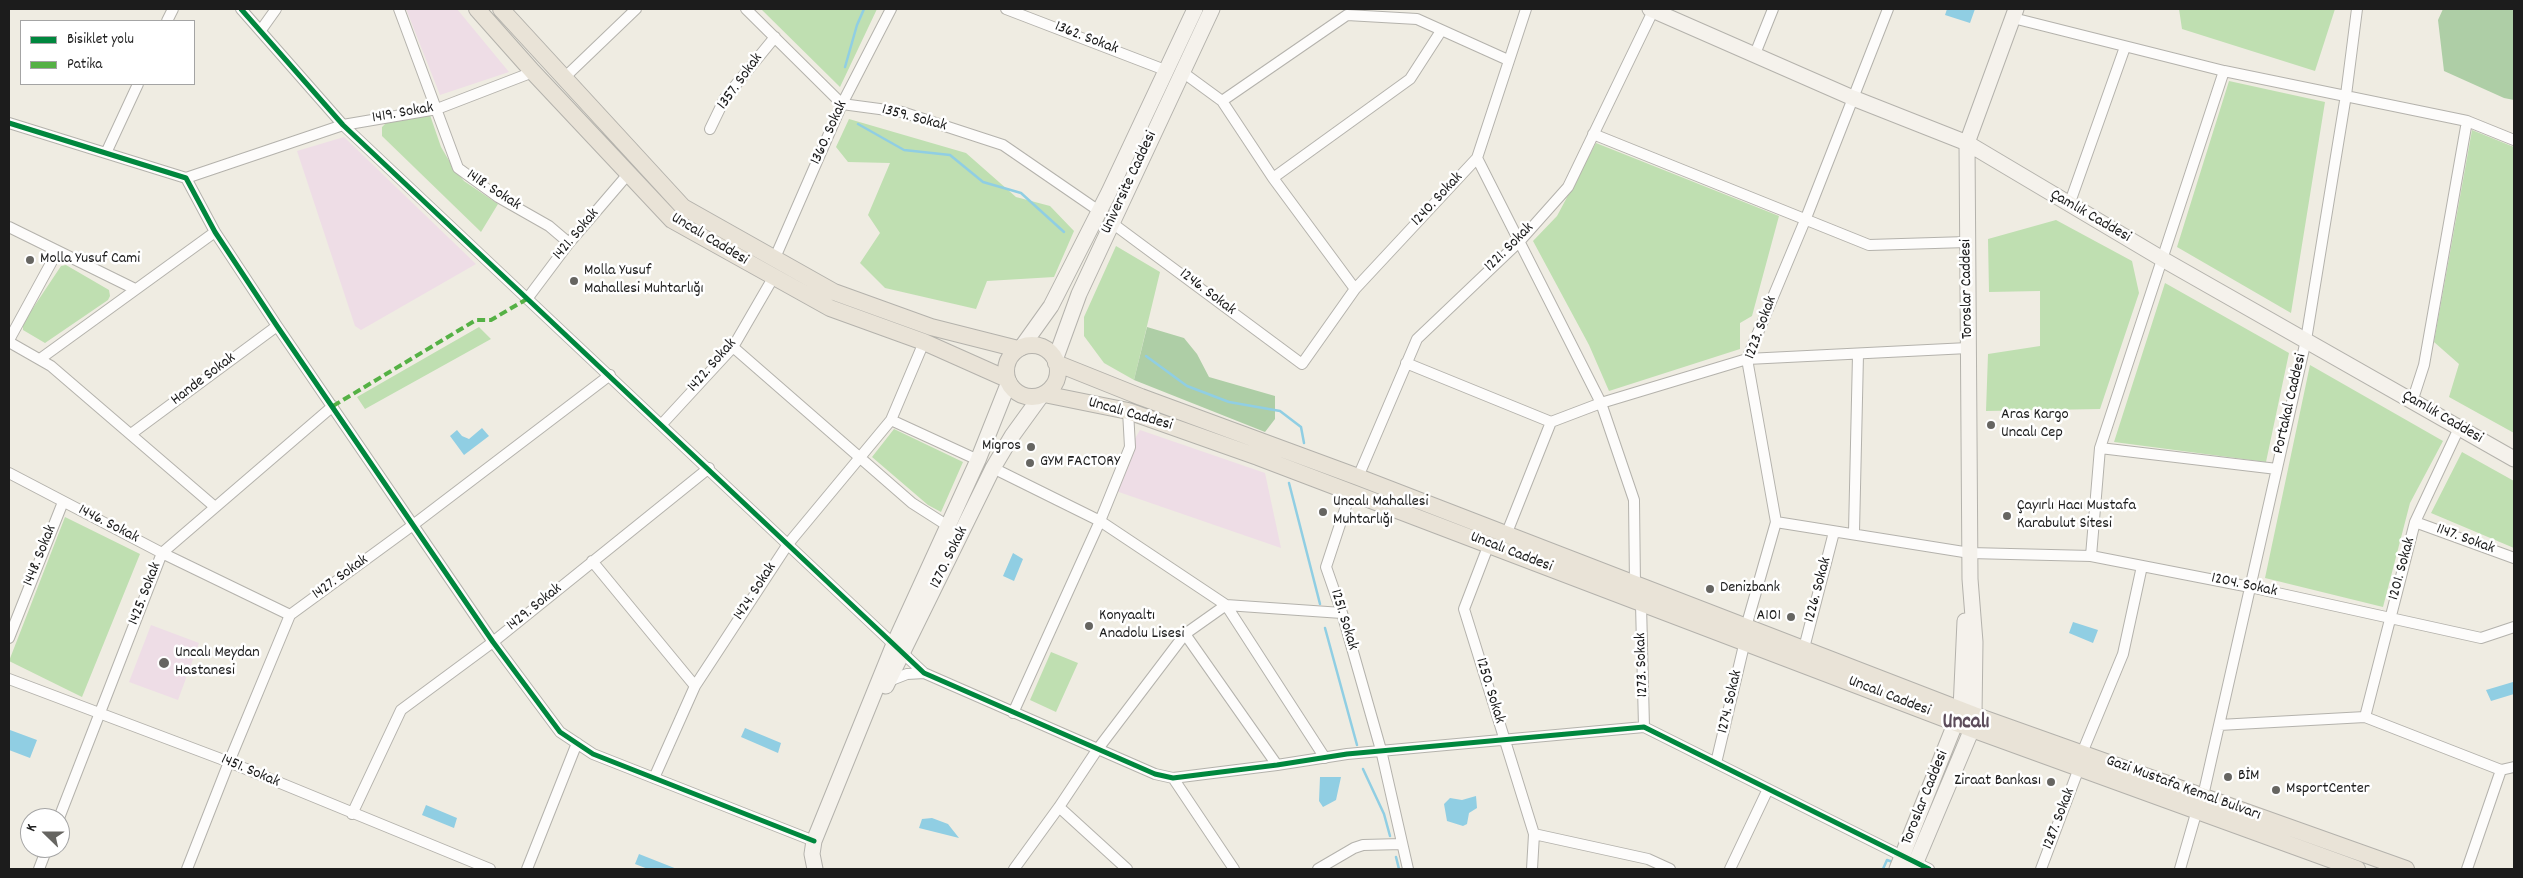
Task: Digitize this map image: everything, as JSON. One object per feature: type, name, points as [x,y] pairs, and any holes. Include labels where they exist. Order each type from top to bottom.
[{"type":"main road","name":"Uncalı Caddesi","points":[[477,9],[532,72],[672,220],[773,278],[830,308],[924,342],[1008,381]]},
{"type":"main road","name":"Uncalı Caddesi","points":[[501,9],[683,207],[774,260],[834,292],[931,327],[1020,349]]},
{"type":"main road","points":[[1035,346],[1043,348],[1056,361],[1057,376],[1054,384],[1042,395],[1025,396],[1017,393],[1008,381],[1008,362],[1020,349],[1035,346]]},
{"type":"main road","name":"Uncalı Caddesi","points":[[1056,361],[1354,484],[1489,544],[1641,604],[1746,634],[1804,648],[1966,719]]},
{"type":"main road","name":"Uncalı Caddesi","points":[[1042,395],[1128,412],[1506,535],[1635,585],[1746,634],[1966,719]]},
{"type":"main road","name":"Gazi Mustafa Kemal Bulvarı","points":[[1966,719],[2200,803],[2406,869]]},
{"type":"main road","name":"Gazi Mustafa Kemal Bulvarı","points":[[2200,803],[2357,869]]},
{"type":"street","points":[[241,9],[343,125],[709,468],[924,673],[1097,750],[1155,774],[1173,778],[1381,750],[1644,727],[1768,789],[1911,865]]},
{"type":"street","points":[[261,30],[276,9]]},
{"type":"street","name":"1418. Sokak","points":[[399,9],[458,168],[498,197],[549,226],[569,243]]},
{"type":"street","points":[[563,78],[636,9]]},
{"type":"street","points":[[746,9],[842,104]]},
{"type":"street","name":"1360. Sokak","points":[[774,260],[842,104],[891,9]]},
{"type":"street","name":"1362. Sokak","points":[[1006,9],[1165,70]]},
{"type":"street","points":[[1035,19],[1040,9]]},
{"type":"street","name":"Universite Caddesi","points":[[1020,349],[1051,306],[1099,211],[1195,9]]},
{"type":"street","name":"Universite Caddesi","points":[[1056,361],[1079,294],[1181,71],[1212,9]]},
{"type":"street","name":"1240. Sokak","points":[[1302,364],[1355,290],[1477,158],[1526,9]]},
{"type":"street","name":"Çamlık Caddesi","points":[[1652,9],[1853,98],[1966,143],[2068,205],[2514,459]]},
{"type":"street","name":"1221. Sokak","points":[[1354,484],[1417,339],[1519,242],[1568,187],[1652,9]]},
{"type":"street","points":[[1755,54],[1773,9]]},
{"type":"street","name":"1223. Sokak","points":[[1746,634],[1776,522],[1746,360],[1806,218],[1888,9]]},
{"type":"street","name":"Portakal Caddesi","points":[[2180,869],[2200,803],[2219,725],[2306,340],[2346,95],[2357,9]]},
{"type":"street","points":[[2014,13],[2125,48],[2224,71],[2468,121],[2514,140]]},
{"type":"street","name":"Toroslar Caddesi","points":[[1911,865],[1966,719],[1975,642],[1970,579],[1966,143],[2014,13]]},
{"type":"street","points":[[1222,102],[1347,15],[1417,19],[1508,60]]},
{"type":"street","points":[[1274,178],[1410,79],[1441,31]]},
{"type":"street","name":"1357. Sokak","points":[[710,129],[725,98],[775,37]]},
{"type":"street","points":[[2068,205],[2125,48]]},
{"type":"street","points":[[1181,71],[1222,102],[1355,290]]},
{"type":"street","points":[[2091,556],[2100,448],[2164,260],[2224,71]]},
{"type":"street","name":"1419. Sokak","points":[[186,178],[343,125],[437,109],[532,72]]},
{"type":"street","points":[[106,153],[138,85]]},
{"type":"street","name":"1359. Sokak","points":[[842,104],[902,112],[1003,145],[1099,211]]},
{"type":"street","points":[[2412,402],[2424,365],[2468,121]]},
{"type":"street","points":[[9,123],[186,178],[215,232],[277,326],[493,642],[560,732],[593,754],[814,841]]},
{"type":"street","points":[[1593,134],[1806,218],[1869,245],[1967,242]]},
{"type":"street","points":[[1477,158],[1601,404],[1634,500],[1635,585]]},
{"type":"street","name":"1421. Sokak","points":[[527,299],[569,243],[629,173]]},
{"type":"street","name":"1246. Sokak","points":[[1112,223],[1302,364]]},
{"type":"street","points":[[9,227],[135,289]]},
{"type":"street","points":[[40,359],[215,232]]},
{"type":"street","points":[[57,252],[9,341],[51,366],[215,507]]},
{"type":"street","name":"1422. Sokak","points":[[662,424],[733,347],[773,278]]},
{"type":"street","name":"Hande Sokak","points":[[131,434],[277,326]]},
{"type":"street","name":"1424. Sokak","points":[[654,778],[695,686],[788,544],[891,420],[924,342]]},
{"type":"street","points":[[733,347],[912,502],[948,526]]},
{"type":"street","points":[[1406,363],[1551,422],[1601,404],[1746,360],[1968,348]]},
{"type":"street","points":[[1854,532],[1858,355]]},
{"type":"street","name":"1427. Sokak","points":[[290,615],[413,526],[610,375]]},
{"type":"street","name":"1270. Sokak","points":[[863,723],[889,681],[899,648],[948,526],[978,460],[1008,381]]},
{"type":"street","name":"1270. Sokak","points":[[815,869],[812,854],[814,841],[863,723],[899,648],[993,468],[1012,436],[1042,395]]},
{"type":"street","name":"1425. Sokak","points":[[63,808],[162,552],[333,406]]},
{"type":"street","points":[[1013,713],[1100,520],[1130,446],[1128,412]]},
{"type":"street","points":[[891,420],[978,460]]},
{"type":"street","points":[[1506,535],[1551,422]]},
{"type":"street","name":"1201. Sokak","points":[[2365,717],[2415,522],[2459,428]]},
{"type":"street","points":[[2100,448],[2277,469]]},
{"type":"street","name":"1429. Sokak","points":[[352,814],[401,710],[493,642],[709,468]]},
{"type":"street","points":[[993,468],[1100,520],[1226,605],[1325,758]]},
{"type":"street","name":"1446. Sokak","points":[[9,473],[63,502],[290,615]]},
{"type":"street","name":"1251. Sokak","points":[[1354,484],[1326,567],[1342,613],[1381,750]]},
{"type":"street","name":"1448. Sokak","points":[[9,638],[63,502]]},
{"type":"street","name":"1204. Sokak","points":[[1776,522],[1834,532],[1854,532],[1970,552],[2091,556],[2250,587],[2481,638],[2514,627]]},
{"type":"street","name":"1147. Sokak","points":[[2415,522],[2514,558]]},
{"type":"street","name":"1226. Sokak","points":[[1804,648],[1834,532]]},
{"type":"street","name":"1250. Sokak","points":[[1489,544],[1464,609],[1534,834],[1532,869]]},
{"type":"street","points":[[592,561],[695,686]]},
{"type":"street","name":"1287. Sokak","points":[[2041,869],[2123,654],[2142,566]]},
{"type":"street","name":"1273. Sokak","points":[[1641,604],[1644,727]]},
{"type":"street","points":[[1014,869],[1097,750],[1185,634],[1226,605],[1342,613]]},
{"type":"street","points":[[188,869],[229,762],[290,615]]},
{"type":"street","points":[[1185,634],[1277,765]]},
{"type":"street","name":"1274. Sokak","points":[[1716,763],[1746,634]]},
{"type":"street","points":[[889,681],[907,674],[924,673]]},
{"type":"street","name":"1451. Sokak","points":[[9,679],[229,762],[490,869]]},
{"type":"street","points":[[2219,725],[2365,717],[2500,770],[2514,767]]},
{"type":"street","points":[[527,869],[577,744]]},
{"type":"street","points":[[1381,750],[1408,869]]},
{"type":"street","points":[[2467,869],[2500,770]]},
{"type":"street","points":[[1173,778],[1234,869]]},
{"type":"street","points":[[1730,869],[1768,789]]},
{"type":"street","points":[[1059,807],[1127,869]]},
{"type":"street","points":[[1534,834],[1648,859],[1670,869]]},
{"type":"street","points":[[1318,869],[1354,848],[1363,845],[1402,844]]},
{"type":"shaded area","points":[[406,9],[457,9],[509,72],[440,95]]},
{"type":"shaded area","points":[[344,137],[476,264],[361,330],[355,326],[297,151]]},
{"type":"shaded area","points":[[1140,430],[1265,473],[1281,548],[1113,490],[1130,447]]},
{"type":"shaded area","name":"Uncalı Meydan Hastanesi","points":[[151,625],[199,643],[178,700],[129,682]]},
{"type":"green space","points":[[761,9],[877,9],[840,87]]},
{"type":"green space","points":[[2179,9],[2335,9],[2315,71],[2182,29]]},
{"type":"green space","points":[[2443,9],[2514,9],[2514,100],[2504,98],[2444,71],[2438,20]]},
{"type":"green space","points":[[2229,81],[2325,102],[2291,313],[2177,247]]},
{"type":"green space","points":[[430,115],[441,147],[454,169],[464,181],[498,204],[481,232],[382,136],[382,127],[388,121]]},
{"type":"green space","points":[[849,119],[966,153],[1016,197],[1050,206],[1074,231],[1054,277],[987,281],[976,309],[885,288],[860,263],[880,233],[868,215],[890,163],[848,162],[836,147]]},
{"type":"green space","points":[[2472,130],[2514,147],[2514,433],[2449,397],[2459,364],[2434,342]]},
{"type":"green space","points":[[1596,143],[1779,216],[1752,316],[1740,323],[1740,349],[1609,391],[1589,345],[1533,241],[1557,216]]},
{"type":"green space","points":[[2056,220],[2132,261],[2139,293],[2100,409],[1986,411],[1988,354],[2040,346],[2040,291],[1989,292],[1988,239]]},
{"type":"green space","points":[[1116,246],[1160,272],[1134,380],[1104,363],[1084,336],[1084,317]]},
{"type":"green space","points":[[66,265],[109,290],[110,296],[108,300],[45,343],[23,330],[23,323],[61,266]]},
{"type":"green space","points":[[2165,283],[2289,353],[2266,462],[2114,442]]},
{"type":"green space","points":[[479,327],[491,339],[365,409],[357,397]]},
{"type":"green space","points":[[1147,327],[1184,338],[1197,354],[1209,377],[1275,396],[1275,419],[1265,432],[1134,380]]},
{"type":"green space","points":[[2310,365],[2443,441],[2410,503],[2383,607],[2265,578]]},
{"type":"green space","points":[[894,429],[963,462],[941,512],[928,505],[872,457]]},
{"type":"green space","points":[[2462,452],[2514,481],[2514,548],[2431,513]]},
{"type":"green space","points":[[65,517],[140,554],[82,697],[9,661]]},
{"type":"green space","points":[[1051,652],[1078,663],[1056,712],[1030,700]]},
{"type":"water","points":[[1947,9],[1975,9],[1970,23],[1945,15]]},
{"type":"water","points":[[482,428],[489,436],[464,455],[450,436],[457,430],[462,436],[469,439]]},
{"type":"water","points":[[1013,553],[1023,559],[1014,581],[1003,576]]},
{"type":"water","points":[[2073,622],[2098,630],[2093,643],[2069,633]]},
{"type":"water","points":[[2513,682],[2514,694],[2491,701],[2486,690]]},
{"type":"water","points":[[745,728],[781,743],[778,753],[741,737]]},
{"type":"water","points":[[10,730],[37,740],[30,758],[9,750]]},
{"type":"water","points":[[1320,777],[1341,777],[1336,800],[1323,807],[1319,801]]},
{"type":"water","points":[[1476,796],[1477,808],[1469,813],[1467,824],[1463,826],[1447,821],[1444,804],[1450,798],[1462,800]]},
{"type":"water","points":[[426,805],[457,818],[454,828],[422,815]]},
{"type":"water","points":[[932,818],[948,824],[959,838],[919,828],[922,819]]},
{"type":"water","points":[[639,854],[677,869],[648,869],[635,864]]},
{"type":"waterway","points":[[845,67],[857,25],[864,9]]},
{"type":"waterway","points":[[858,124],[904,150],[950,155],[983,182],[1021,193],[1064,232]]},
{"type":"waterway","points":[[1146,356],[1187,386],[1229,402],[1280,411],[1301,427],[1304,443]]},
{"type":"waterway","points":[[1289,483],[1320,604]]},
{"type":"waterway","points":[[1325,628],[1357,745]]},
{"type":"waterway","points":[[1363,769],[1384,814],[1390,836]]},
{"type":"waterway","points":[[1396,857],[1399,869]]},
{"type":"waterway","points":[[1883,869],[1887,860],[1893,862]]},
{"type":"marked path","points":[[333,406],[476,320],[491,320],[527,299]]},
{"type":"cycle path","points":[[241,9],[343,125],[924,673],[1155,774],[1173,778],[1347,754],[1644,727],[1929,869]]},
{"type":"cycle path","points":[[9,123],[186,178],[215,232],[277,326],[493,642],[560,732],[593,754],[814,841]]},
{"type":"place","name":"Molla Yusuf Cami","points":[[30,260]]},
{"type":"place","name":"Molla Yusuf Mahallesi Muhtarlığı","points":[[574,281]]},
{"type":"place","name":"Aras Kargo Uncalı Cep","points":[[1991,425]]},
{"type":"place","name":"Migros","points":[[1031,447]]},
{"type":"place","name":"GYM FACTORY","points":[[1030,463]]},
{"type":"place","name":"Uncalı Mahallesi Muhtarlığı","points":[[1323,512]]},
{"type":"place","name":"Çayırlı Hacı Mustafa Karabulut Sitesi","points":[[2007,516]]},
{"type":"place","name":"Denizbank","points":[[1710,589]]},
{"type":"place","name":"A101","points":[[1791,617]]},
{"type":"place","name":"Konyaaltı Anadolu Lisesi","points":[[1089,626]]},
{"type":"place","name":"Uncalı Meydan Hastanesi","points":[[164,663]]},
{"type":"place","name":"BİM","points":[[2228,777]]},
{"type":"place","name":"Ziraat Bankası","points":[[2051,782]]},
{"type":"place","name":"MsportCenter","points":[[2276,790]]},
{"type":"district","name":"Uncalı","points":[[1966,724]]}]
